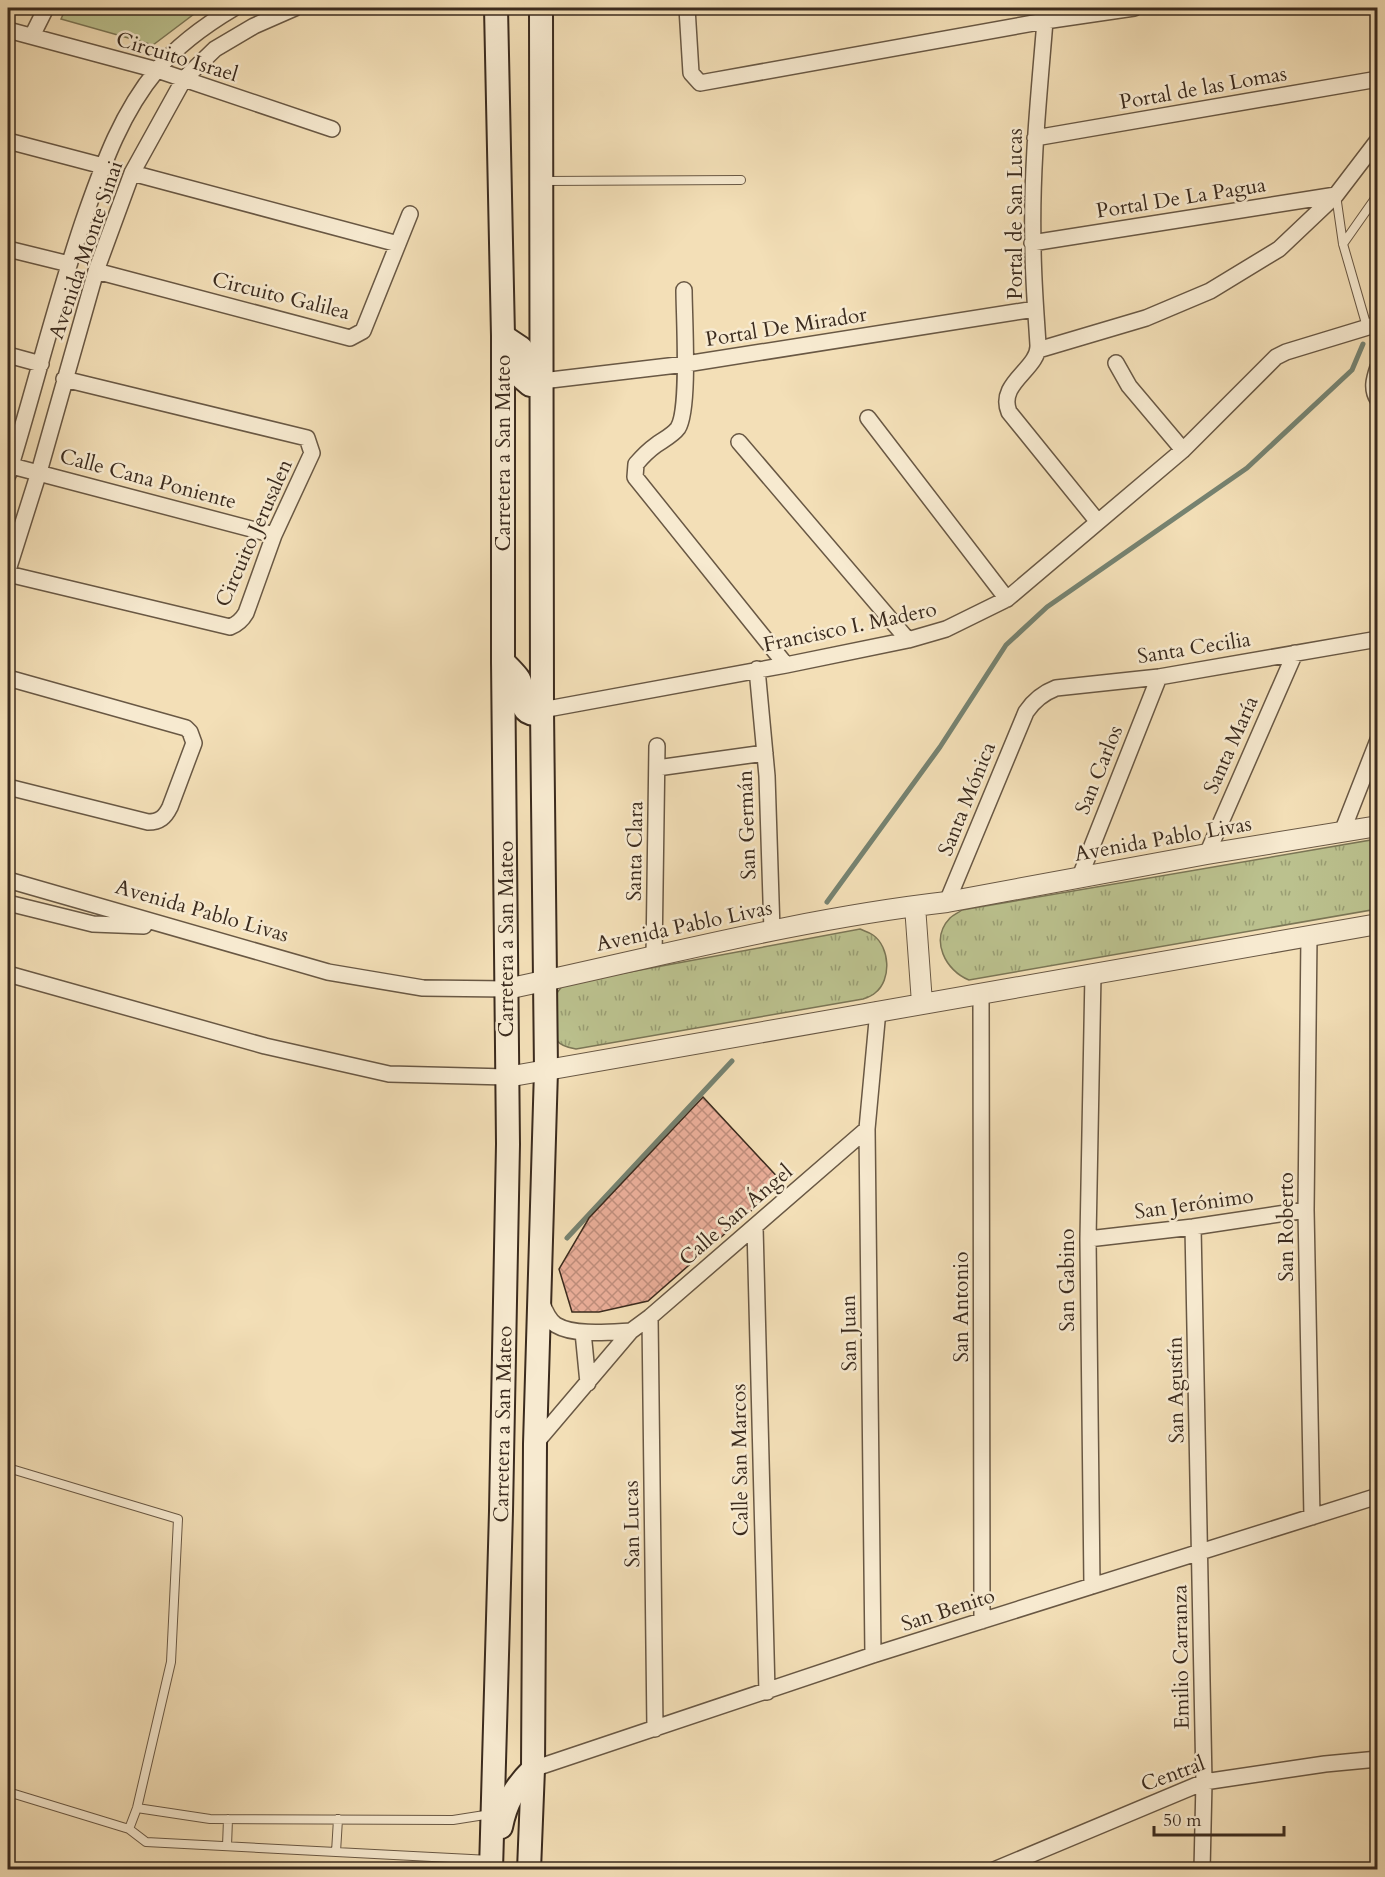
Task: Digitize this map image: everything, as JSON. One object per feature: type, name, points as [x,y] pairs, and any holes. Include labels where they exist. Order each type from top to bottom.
[{"type":"main road","name":"Carretera a San Mateo","points":[[493,1866],[508,1144],[503,336],[496,8]]},
{"type":"main road","name":"Carretera a San Mateo","points":[[529,1869],[533,1769],[534,1444],[546,1070],[542,710],[541,8]]},
{"type":"main road","points":[[503,336],[521,348],[523,379],[530,385],[542,381]]},
{"type":"main road","points":[[504,661],[520,681],[524,709],[529,714],[542,710]]},
{"type":"main road","points":[[497,1679],[509,1758],[516,1766],[533,1769]]},
{"type":"main road","points":[[493,1866],[504,1811],[514,1789],[533,1769]]},
{"type":"street","points":[[32,36],[46,8]]},
{"type":"street","name":"Avenida Monte Sinai","points":[[8,468],[41,364],[69,264],[111,144],[127,114],[157,70],[188,40],[234,8]]},
{"type":"street","name":"Avenida Monte Sinai","points":[[8,572],[96,271],[132,173],[184,79],[215,49],[254,26],[295,8]]},
{"type":"street","points":[[687,8],[692,73],[700,83],[1048,14],[1134,8]]},
{"type":"street","name":"Portal de San Lucas","points":[[1038,350],[1032,243],[1035,138],[1048,14]]},
{"type":"street","name":"Circuito Israel","points":[[8,30],[157,70],[332,129]]},
{"type":"street","name":"Portal de las Lomas","points":[[1035,138],[1377,79]]},
{"type":"street","points":[[8,141],[103,166]]},
{"type":"street","points":[[1098,522],[1009,412],[1006,404],[1008,392],[1024,373],[1038,350],[1146,318],[1210,291],[1279,249],[1336,195],[1374,145]]},
{"type":"street","points":[[132,173],[398,244]]},
{"type":"street","name":"Portal De La Pagua","points":[[1032,243],[1336,195]]},
{"type":"street","name":"Circuito Galilea","points":[[96,271],[350,338],[363,331],[410,214]]},
{"type":"street","points":[[8,249],[69,264]]},
{"type":"street","points":[[684,290],[686,364],[682,417],[678,428],[636,464],[635,477],[786,665]]},
{"type":"street","name":"Portal De Mirador","points":[[542,381],[686,364],[1035,309]]},
{"type":"street","name":"Francisco I. Madero","points":[[542,710],[786,665],[908,640],[946,629],[1007,599],[1183,450],[1266,365],[1286,352],[1372,326]]},
{"type":"street","points":[[8,355],[41,364]]},
{"type":"street","points":[[1116,363],[1129,386],[1183,450]]},
{"type":"street","points":[[1377,368],[1373,385],[1377,400]]},
{"type":"street","name":"Circuito Jerusalen","points":[[8,572],[230,627],[241,621],[246,613],[274,535],[312,453],[307,438],[64,379]]},
{"type":"street","points":[[868,418],[1007,599]]},
{"type":"street","points":[[739,442],[908,640]]},
{"type":"street","name":"Calle Cana Poniente","points":[[8,468],[39,472],[274,535]]},
{"type":"street","name":"Santa Cecilia","points":[[1026,712],[1036,698],[1056,688],[1159,677],[1377,639]]},
{"type":"street","name":"Santa María","points":[[1207,854],[1294,653]]},
{"type":"street","points":[[757,669],[765,753]]},
{"type":"street","name":"San Carlos","points":[[1079,879],[1159,677]]},
{"type":"street","points":[[8,678],[186,728],[194,743],[170,807],[166,815],[155,822],[8,787]]},
{"type":"street","name":"Santa Mónica","points":[[947,902],[1026,712]]},
{"type":"street","points":[[1342,832],[1377,740]]},
{"type":"street","name":"Santa Clara","points":[[654,957],[657,746]]},
{"type":"street","name":"San Germán","points":[[657,768],[765,753],[771,931]]},
{"type":"street","name":"Avenida Pablo Livas","points":[[8,880],[328,972],[423,988],[507,989],[771,931],[1377,826]]},
{"type":"street","points":[[8,903],[93,924],[168,926]]},
{"type":"street","points":[[915,906],[922,1003]]},
{"type":"street","points":[[8,974],[265,1046],[389,1074],[507,1077],[1377,924]]},
{"type":"street","name":"San Roberto","points":[[1309,936],[1306,1210],[1312,1517]]},
{"type":"street","name":"San Gabino","points":[[1092,1586],[1088,1239],[1093,974]]},
{"type":"street","name":"San Antonio","points":[[981,993],[982,1620]]},
{"type":"street","name":"San Juan","points":[[873,1656],[867,1129],[878,1010]]},
{"type":"street","name":"Calle San Ángel","points":[[534,1444],[631,1331],[867,1129]]},
{"type":"street","name":"San Jerónimo","points":[[1088,1239],[1193,1227],[1306,1210]]},
{"type":"street","name":"Calle San Marcos","points":[[755,1227],[767,1692]]},
{"type":"street","name":"San Agustín","points":[[1193,1227],[1201,1552]]},
{"type":"street","points":[[538,1294],[545,1312],[556,1325],[583,1332],[631,1331]]},
{"type":"street","name":"San Lucas","points":[[650,1317],[655,1729]]},
{"type":"street","points":[[583,1332],[588,1383]]},
{"type":"street","name":"San Benito","points":[[533,1769],[982,1620],[1377,1496]]},
{"type":"street","name":"Emilio Carranza","points":[[1201,1552],[1204,1782],[1202,1869]]},
{"type":"street","name":"Central","points":[[994,1869],[1204,1782],[1325,1764],[1377,1759]]},
{"type":"lane","points":[[1374,145],[1377,171]]},
{"type":"lane","points":[[542,181],[741,180]]},
{"type":"lane","points":[[1343,244],[1376,197],[1377,188]]},
{"type":"lane","points":[[1336,195],[1343,244],[1372,326]]},
{"type":"lane","points":[[8,1467],[178,1519],[171,1662],[129,1829]]},
{"type":"lane","points":[[8,1792],[129,1829],[146,1842],[336,1852],[493,1866]]},
{"type":"lane","points":[[136,1808],[210,1819],[453,1820],[493,1814]]},
{"type":"lane","points":[[227,1846],[228,1819]]},
{"type":"lane","points":[[336,1852],[338,1819]]},
{"type":"green space","points":[[66,8],[202,8],[153,45],[61,19]]},
{"type":"green space","points":[[1377,839],[1377,909],[969,980],[953,970],[943,954],[941,936],[944,927],[950,918],[962,910]]},
{"type":"green space","points":[[860,929],[879,940],[886,955],[887,964],[880,987],[874,994],[864,999],[576,1049],[564,1046],[554,1036],[553,1004],[555,996],[565,984]]},
{"type":"building","points":[[703,1097],[783,1183],[648,1301],[599,1312],[572,1312],[559,1269],[589,1218]]},
{"type":"waterway","points":[[827,902],[940,747],[1006,645],[1047,607],[1247,468],[1352,370],[1363,344]]},
{"type":"waterway","points":[[567,1238],[732,1061]]}]
